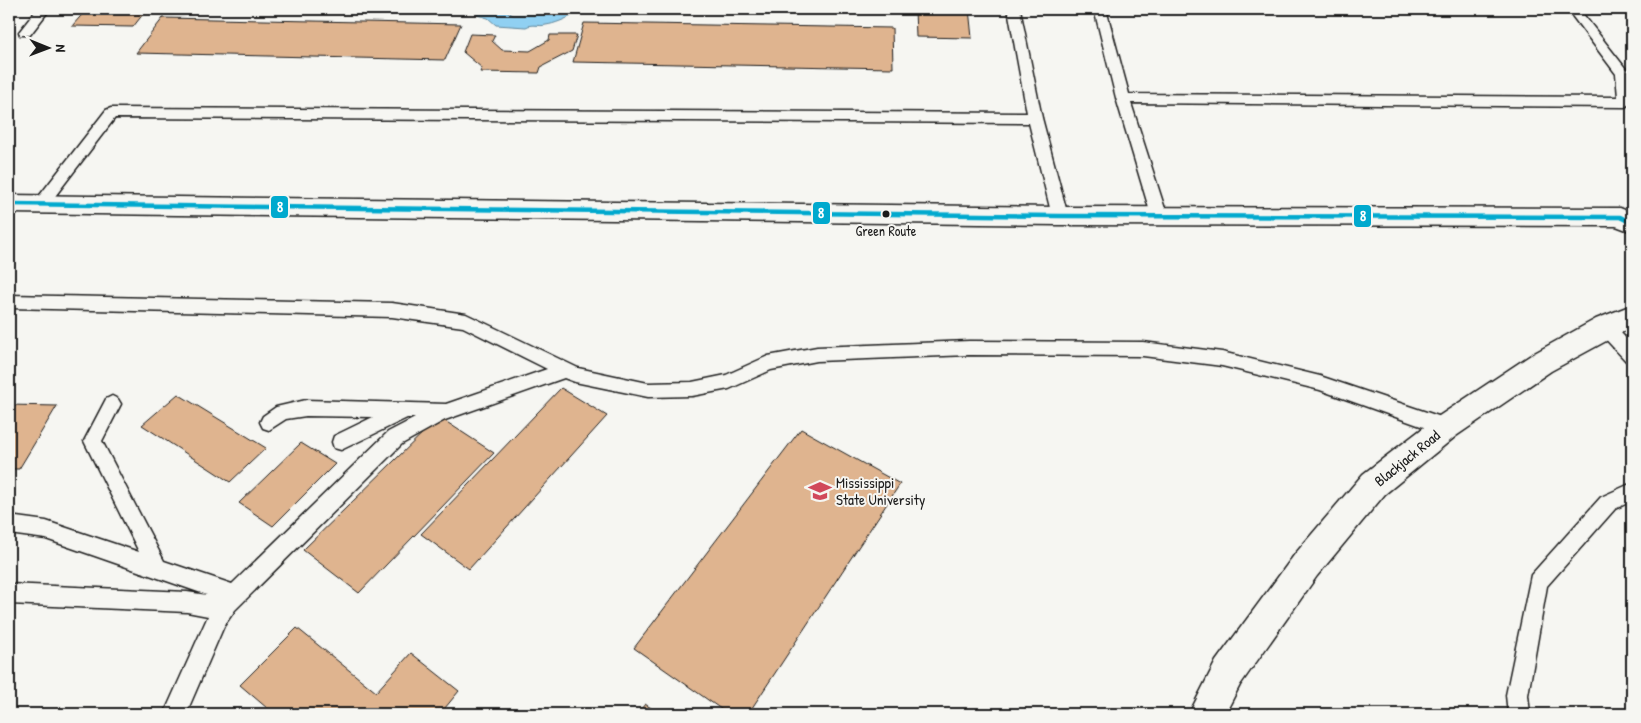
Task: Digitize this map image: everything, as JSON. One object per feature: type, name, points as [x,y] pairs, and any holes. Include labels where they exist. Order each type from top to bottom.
[{"type":"street","points":[[9,204],[1060,216],[1159,215],[1626,220]]},
{"type":"street","name":"Blackjack Road","points":[[1206,714],[1228,673],[1301,573],[1374,484],[1446,427],[1541,363],[1605,327],[1632,315]]},
{"type":"lane","points":[[25,32],[44,9]]},
{"type":"lane","points":[[1014,9],[1035,118],[1060,216]]},
{"type":"lane","points":[[1100,9],[1123,98],[1159,215]]},
{"type":"lane","points":[[1123,98],[1625,102],[1623,74],[1573,9]]},
{"type":"lane","points":[[41,204],[111,113],[1035,118]]},
{"type":"lane","points":[[9,301],[392,310],[466,321],[574,376],[648,390],[692,389],[729,382],[768,363],[817,354],[968,348],[1143,349],[1222,360],[1320,383],[1446,427]]},
{"type":"lane","points":[[1605,327],[1632,356]]},
{"type":"lane","points":[[226,606],[395,438],[447,411],[565,370]]},
{"type":"lane","points":[[112,404],[93,441],[158,568]]},
{"type":"lane","points":[[269,422],[282,412],[306,408],[447,411]]},
{"type":"lane","points":[[341,442],[404,410]]},
{"type":"lane","points":[[1519,714],[1517,695],[1538,582],[1608,503],[1632,492]]},
{"type":"lane","points":[[9,525],[46,530],[233,594],[217,619],[175,714]]},
{"type":"lane","points":[[9,594],[187,602],[226,606]]},
{"type":"water","points":[[480,9],[502,9],[513,15],[535,15],[553,9],[575,9],[573,15],[553,24],[526,27],[496,25],[488,18],[477,15]]},
{"type":"building","points":[[87,9],[147,9],[133,27],[72,26]]},
{"type":"building","points":[[915,9],[969,9],[972,38],[916,37]]},
{"type":"building","points":[[163,18],[461,24],[445,60],[136,53]]},
{"type":"building","points":[[584,23],[892,28],[893,68],[573,62]]},
{"type":"building","points":[[470,34],[495,35],[492,41],[502,50],[530,51],[549,40],[550,35],[577,35],[572,51],[541,67],[539,73],[480,72],[482,68],[463,52]]},
{"type":"building","points":[[561,388],[607,416],[469,569],[421,534]]},
{"type":"building","points":[[178,394],[266,448],[230,482],[142,425]]},
{"type":"building","points":[[9,405],[57,406],[19,469],[9,469]]},
{"type":"building","points":[[439,417],[494,453],[359,593],[303,550]]},
{"type":"building","points":[[801,429],[900,484],[748,714],[728,714],[634,648]]},
{"type":"building","points":[[301,443],[335,464],[273,526],[239,503]]},
{"type":"building","points":[[297,628],[376,692],[411,653],[459,691],[440,714],[274,714],[240,685]]},
{"type":"building","points":[[645,704],[660,714],[637,714]]},
{"type":"transit line","name":"8","points":[[9,204],[1060,216],[1620,217],[1632,223]]},
{"type":"place","name":"Green Route","points":[[886,214]]},
{"type":"place","name":"Mississippi State University","points":[[820,491]]}]
